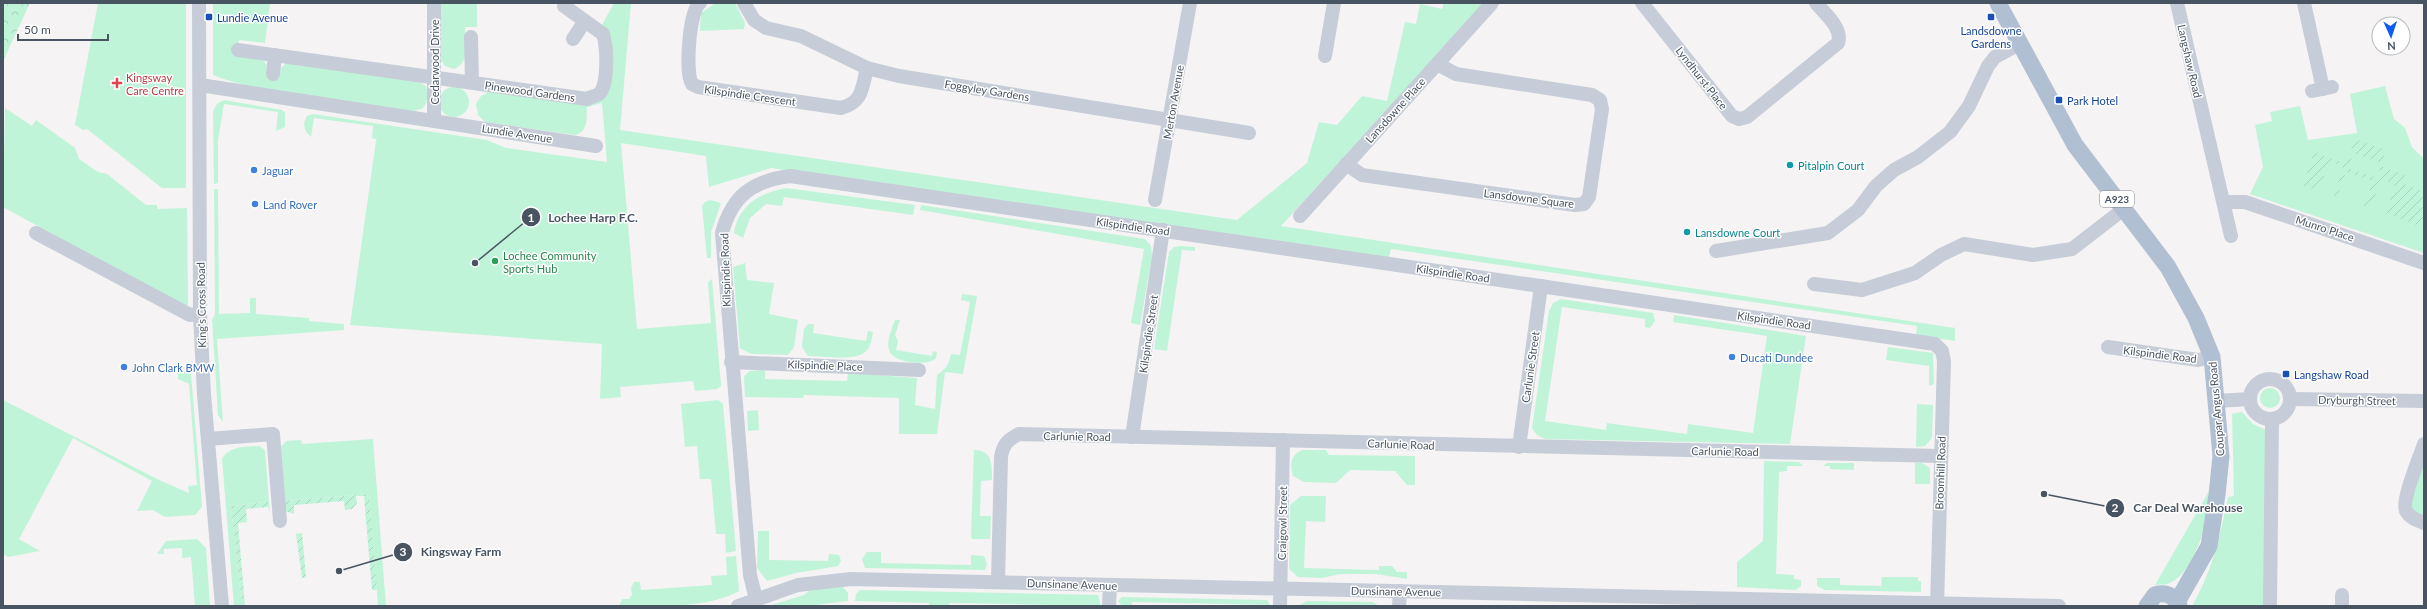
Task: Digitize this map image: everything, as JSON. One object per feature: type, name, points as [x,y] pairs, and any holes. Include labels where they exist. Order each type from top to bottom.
[{"type":"main road","name":"Coupar Angus Road","points":[[1998,3],[2075,145],[2125,208],[2168,267],[2196,318],[2212,357],[2221,456],[2217,496],[2209,546],[2178,604],[2170,595],[2160,594],[2151,598],[2147,606]]},
{"type":"street","name":"King's Cross Road","points":[[199,3],[200,314],[208,439],[222,606]]},
{"type":"street","name":"Cedarwood Drive","points":[[434,3],[434,121]]},
{"type":"street","name":"Kilspindie Crescent","points":[[700,3],[694,11],[688,72],[692,84],[698,87],[840,108],[852,105],[860,95],[866,68]]},
{"type":"street","name":"Foggyley Gardens","points":[[744,3],[754,20],[766,28],[801,36],[866,68],[899,76],[1249,133]]},
{"type":"street","name":"Merton Avenue","points":[[1155,200],[1171,120],[1190,3]]},
{"type":"street","points":[[1325,56],[1334,3]]},
{"type":"street","name":"Lansdowne Place","points":[[1300,216],[1492,3]]},
{"type":"street","name":"Lyndhurst Place","points":[[1642,3],[1732,116],[1739,119],[1747,116],[1790,83],[1838,43],[1840,36],[1838,29],[1816,3]]},
{"type":"street","name":"Langshaw Road","points":[[2177,3],[2231,236]]},
{"type":"street","points":[[2304,3],[2322,89]]},
{"type":"street","name":"Pinewood Gardens","points":[[472,83],[587,99],[598,94],[605,83],[605,41],[603,34],[564,6]]},
{"type":"street","points":[[573,39],[585,21]]},
{"type":"street","points":[[238,50],[472,83],[471,38]]},
{"type":"street","points":[[1716,251],[1828,233],[1858,210],[1876,186],[1894,170],[1918,157],[1950,132],[1969,106],[1988,66],[1996,57],[2021,43]]},
{"type":"street","points":[[273,74],[275,55]]},
{"type":"street","name":"Lansdowne Square","points":[[1346,164],[1362,175],[1574,205],[1584,204],[1589,197],[1602,109],[1600,100],[1592,94],[1456,74],[1437,64]]},
{"type":"street","name":"Lundie Avenue","points":[[200,85],[596,146]]},
{"type":"street","name":"Kilspindie Road","points":[[747,603],[750,575],[731,362],[722,233],[727,215],[739,198],[753,186],[773,178],[790,176],[1935,344]]},
{"type":"street","name":"Munro Place","points":[[2224,202],[2245,202],[2424,263]]},
{"type":"street","points":[[1814,284],[1862,290],[1915,273],[1941,255],[1964,244],[2033,255],[2072,249],[2125,208]]},
{"type":"street","name":"Kilspindie Street","points":[[1132,437],[1163,230]]},
{"type":"street","points":[[36,233],[190,315],[200,314]]},
{"type":"street","name":"Carlunie Street","points":[[1519,447],[1542,286]]},
{"type":"street","name":"Broomhill Road","points":[[1935,344],[1942,351],[1944,361],[1940,456],[1937,605]]},
{"type":"street","name":"Kilspindie Road","points":[[2108,347],[2198,360],[2212,357]]},
{"type":"street","name":"Kilspindie Place","points":[[731,362],[918,370]]},
{"type":"street","points":[[2268,379],[2275,379],[2286,386],[2291,399],[2290,405],[2283,415],[2272,420],[2259,417],[2254,412],[2250,400],[2257,384],[2268,379]]},
{"type":"street","name":"Dryburgh Street","points":[[2291,399],[2424,401]]},
{"type":"street","points":[[2216,401],[2250,400]]},
{"type":"street","points":[[2270,606],[2272,420]]},
{"type":"street","points":[[208,439],[273,434],[280,520]]},
{"type":"street","name":"Carlunie Road","points":[[998,582],[1001,457],[1003,447],[1009,439],[1018,434],[1940,456]]},
{"type":"street","name":"Craigowl Street","points":[[1280,606],[1283,440]]},
{"type":"street","points":[[2424,444],[2406,500],[2405,510],[2411,518],[2424,523]]},
{"type":"street","name":"Dunsinane Avenue","points":[[747,603],[798,585],[837,579],[1400,591],[1937,605],[2059,606]]},
{"type":"street","points":[[1109,606],[1110,585]]},
{"type":"street","points":[[1400,591],[1400,606]]},
{"type":"green space","points":[[3,3],[30,3],[3,61]]},
{"type":"green space","points":[[98,3],[186,3],[186,188],[162,188],[87,129],[83,130],[75,125]]},
{"type":"green space","points":[[213,3],[270,3],[265,43],[239,40],[237,55],[263,59],[267,66],[266,76],[279,78],[281,68],[287,62],[418,81],[426,86],[429,98],[423,108],[412,112],[311,99],[260,89],[213,75]]},
{"type":"green space","points":[[440,3],[477,3],[477,27],[465,27],[465,57],[463,62],[454,69],[445,66],[440,59]]},
{"type":"green space","points":[[614,3],[631,3],[620,130],[1237,220],[1307,163],[1319,122],[1337,125],[1362,96],[1387,101],[1405,22],[1416,24],[1420,4],[1442,9],[1444,3],[1484,3],[1281,226],[1955,328],[1955,341],[1916,335],[1917,326],[1391,249],[1389,258],[771,168],[709,187],[706,156],[621,143],[637,329],[711,323],[708,282],[712,279],[721,386],[717,389],[695,391],[693,381],[620,387],[621,397],[600,399],[602,344],[350,325],[377,134],[376,139],[372,138],[373,126],[314,118],[311,137],[304,127],[307,116],[313,114],[487,140],[506,148],[607,162],[602,103],[587,107],[585,128],[583,131],[575,135],[485,122],[478,115],[476,104],[481,96],[490,91],[586,105],[610,86],[612,38],[602,25]]},
{"type":"green space","points":[[716,3],[735,3],[745,23],[744,29],[700,31],[701,13]]},
{"type":"green space","points":[[2385,86],[2394,119],[2405,128],[2412,147],[2424,159],[2424,253],[2250,194],[2263,167],[2255,125],[2272,121],[2270,112],[2300,106],[2308,140],[2357,133],[2350,94]]},
{"type":"green space","points":[[454,87],[460,88],[468,96],[468,108],[460,116],[454,117],[448,116],[440,108],[439,102],[440,96],[448,88]]},
{"type":"green space","points":[[224,100],[282,110],[285,113],[285,127],[276,131],[278,112],[224,104],[218,140],[218,183],[214,184],[213,111],[217,104]]},
{"type":"green space","points":[[5,108],[32,126],[36,120],[75,148],[79,159],[98,172],[107,174],[146,205],[157,205],[157,209],[187,208],[188,305],[184,306],[3,207]]},
{"type":"green space","points":[[2355,139],[2386,150],[2382,163],[2353,153],[2348,168],[2377,178],[2381,166],[2405,175],[2402,183],[2424,192],[2424,223],[2422,227],[2386,213],[2395,184],[2381,179],[2371,208],[2364,206],[2373,181],[2346,172],[2337,197],[2334,196],[2343,166],[2329,161],[2319,191],[2303,186],[2314,152],[2346,164]]},
{"type":"green space","points":[[786,188],[915,205],[913,215],[784,197],[782,206],[766,204],[750,218],[743,238],[734,233],[736,223],[745,208],[759,197],[767,193]]},
{"type":"green space","points":[[214,189],[218,189],[219,314],[250,313],[250,298],[256,298],[256,314],[309,318],[309,321],[344,324],[344,330],[217,339],[223,422],[218,415],[212,320],[215,314]]},
{"type":"green space","points":[[710,200],[721,203],[711,232],[711,258],[707,258],[702,206],[705,202]]},
{"type":"green space","points":[[921,205],[1145,239],[1151,246],[1152,257],[1140,325],[1131,323],[1144,249],[920,210]]},
{"type":"green space","points":[[1174,247],[1195,247],[1195,251],[1182,250],[1167,351],[1154,349],[1169,252]]},
{"type":"green space","points":[[745,263],[747,280],[774,283],[769,314],[798,320],[794,347],[788,355],[751,354],[740,348],[733,267]]},
{"type":"green space","points":[[962,294],[977,296],[963,374],[945,372],[937,434],[899,434],[899,398],[804,395],[803,398],[745,397],[744,376],[750,371],[765,370],[765,379],[847,381],[848,373],[917,378],[915,405],[935,409],[937,375],[947,366],[951,354],[960,355],[970,302],[961,300]]},
{"type":"green space","points":[[1561,299],[1653,313],[1655,321],[1650,328],[1645,327],[1645,319],[1562,307],[1545,421],[1606,430],[1607,423],[1687,434],[1688,424],[1753,433],[1767,336],[1673,322],[1674,315],[1806,336],[1790,444],[1545,439],[1537,435],[1532,428],[1549,311],[1553,303]]},
{"type":"green space","points":[[895,320],[900,320],[895,335],[898,341],[896,350],[932,356],[933,351],[937,352],[936,358],[932,361],[918,363],[903,361],[892,354],[889,350],[888,343]]},
{"type":"green space","points":[[808,324],[814,324],[813,333],[866,341],[868,331],[873,332],[869,346],[863,354],[849,357],[808,356],[802,347],[804,329]]},
{"type":"green space","points":[[1888,347],[1933,353],[1934,384],[1929,386],[1929,366],[1886,360]]},
{"type":"green space","points":[[178,368],[191,374],[202,507],[195,515],[165,517],[153,510],[137,511],[152,481],[73,438],[19,539],[40,551],[8,557],[3,554],[3,400],[159,480],[189,493],[188,486],[197,485],[189,384],[178,379]]},
{"type":"green space","points":[[2270,388],[2277,391],[2280,398],[2277,405],[2270,408],[2263,405],[2260,398],[2263,391]]},
{"type":"green space","points":[[718,400],[723,404],[736,551],[726,553],[725,534],[716,534],[711,479],[700,479],[697,446],[685,447],[681,404]]},
{"type":"green space","points":[[1917,404],[1933,405],[1932,438],[1925,446],[1916,447]]},
{"type":"green space","points":[[758,410],[759,430],[748,431],[747,411]]},
{"type":"green space","points":[[2242,412],[2253,424],[2266,430],[2264,606],[2192,606],[2210,567],[2228,497],[2234,496],[2232,414]]},
{"type":"green space","points":[[373,439],[386,606],[378,606],[369,494],[284,501],[280,448],[286,441],[301,440],[302,444]]},
{"type":"green space","points":[[259,446],[265,450],[269,502],[231,506],[242,606],[234,606],[222,459],[225,454],[234,449]]},
{"type":"green space","points":[[974,450],[985,453],[988,456],[992,469],[992,480],[981,481],[980,516],[991,516],[990,539],[972,539],[971,536]]},
{"type":"green space","points":[[1302,450],[1326,450],[1329,455],[1415,456],[1415,485],[1407,485],[1395,471],[1350,470],[1336,483],[1304,482],[1293,476],[1291,467],[1293,457]]},
{"type":"green space","points":[[2424,459],[2424,518],[2412,509],[2410,501]]},
{"type":"green space","points":[[1764,461],[1799,462],[1803,466],[1787,466],[1787,471],[1779,472],[1776,574],[1794,575],[1794,579],[1801,580],[1801,586],[1796,590],[1737,587],[1737,562],[1763,541]]},
{"type":"green space","points":[[1827,463],[1854,463],[1854,470],[1830,469],[1830,466],[1823,466]]},
{"type":"green space","points":[[1915,463],[1922,463],[1930,468],[1930,484],[1915,484]]},
{"type":"green space","points":[[2212,486],[2209,511],[2194,556],[2177,578],[2167,584],[2155,585]]},
{"type":"green space","points":[[369,494],[377,590],[372,590],[364,496],[356,496],[357,503],[352,509],[345,510],[344,501],[294,505],[294,514],[285,511],[284,501]]},
{"type":"green space","points":[[1301,496],[1326,496],[1325,522],[1306,521],[1304,568],[1379,570],[1379,566],[1392,566],[1397,572],[1407,572],[1407,579],[1376,574],[1340,574],[1322,578],[1298,577],[1289,569],[1290,505]]},
{"type":"green space","points":[[269,502],[270,512],[268,507],[246,509],[247,522],[238,523],[245,606],[242,606],[231,506]]},
{"type":"green space","points":[[758,531],[769,531],[769,560],[828,561],[829,554],[839,555],[841,561],[838,566],[796,573],[767,581],[757,568]]},
{"type":"green space","points":[[302,533],[306,577],[302,578],[296,534]]},
{"type":"green space","points":[[197,539],[206,548],[210,606],[195,606],[191,557],[182,558],[182,548],[164,549],[164,554],[157,554],[166,541]]},
{"type":"green space","points":[[867,552],[881,552],[881,563],[971,565],[971,555],[984,556],[987,564],[985,570],[865,568],[862,559]]},
{"type":"green space","points":[[736,556],[739,591],[726,597],[697,604],[619,606],[622,599],[629,599],[632,595],[631,588],[634,582],[640,582],[641,590],[712,585],[711,576],[727,575],[726,557]]},
{"type":"green space","points":[[1882,577],[1918,577],[1918,581],[1921,581],[1921,592],[1825,590],[1817,586],[1817,578],[1840,578],[1840,585],[1881,586]]},
{"type":"green space","points":[[842,586],[848,593],[848,601],[807,606],[768,606],[804,595],[810,590]]},
{"type":"green space","points":[[860,590],[1098,595],[1101,606],[949,603],[949,606],[929,606],[929,603],[855,601],[856,594]]},
{"type":"green space","points":[[1122,597],[1267,600],[1270,605],[1132,602],[1132,606],[1122,606],[1118,601]]},
{"type":"green space","points":[[1307,601],[1373,602],[1379,606],[1298,606]]},
{"type":"place","name":"Lundie Avenue","points":[[209,17]]},
{"type":"place","name":"Landsdowne Gardens","points":[[1991,17]]},
{"type":"place","name":"Kingsway Care Centre","points":[[117,83]]},
{"type":"place","name":"Park Hotel","points":[[2059,100]]},
{"type":"place","name":"Pitalpin Court","points":[[1790,165]]},
{"type":"place","name":"Jaguar","points":[[254,170]]},
{"type":"place","name":"Land Rover","points":[[255,204]]},
{"type":"place","name":"Lansdowne Court","points":[[1687,232]]},
{"type":"place","name":"Lochee Community Sports Hub","points":[[495,261]]},
{"type":"place","name":"Lochee Harp F.C.","points":[[475,263]]},
{"type":"place","name":"Ducati Dundee","points":[[1732,357]]},
{"type":"place","name":"John Clark BMW","points":[[124,367]]},
{"type":"place","name":"Langshaw Road","points":[[2286,374]]},
{"type":"place","name":"Car Deal Warehouse","points":[[2044,494]]},
{"type":"place","name":"Kingsway Farm","points":[[339,571]]}]
